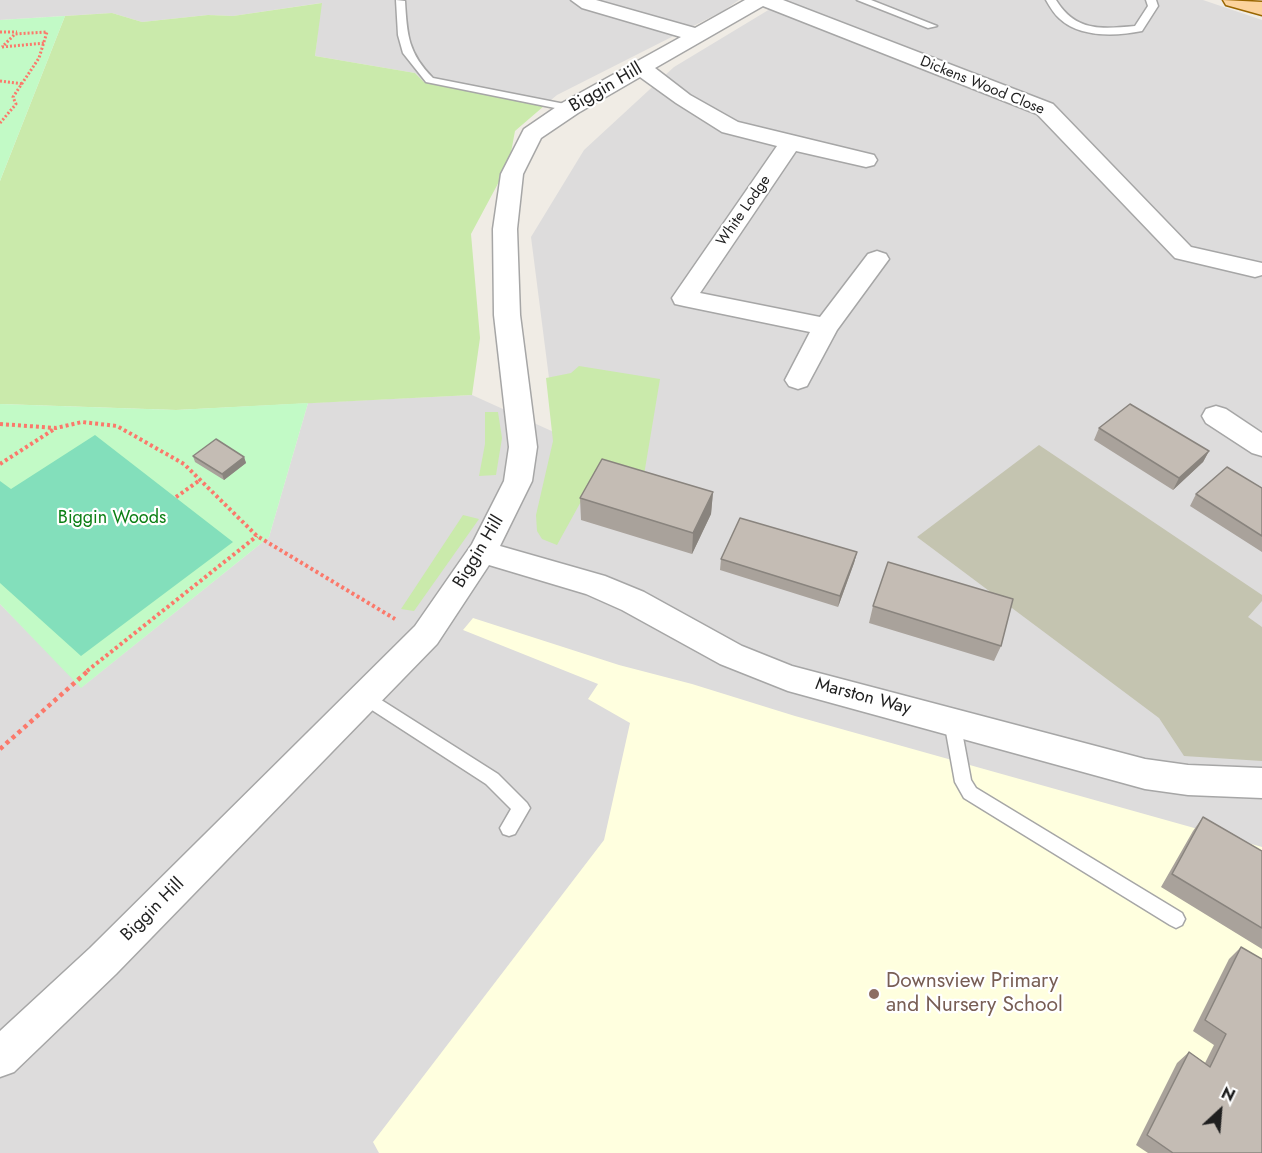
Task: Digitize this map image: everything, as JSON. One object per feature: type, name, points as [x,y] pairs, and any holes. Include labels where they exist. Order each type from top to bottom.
[{"type":"main road","points":[[1234,0],[1262,9]]},
{"type":"street","points":[[581,0],[697,35]]},
{"type":"street","name":"Biggin Hill","points":[[0,1058],[103,961],[426,635],[482,552],[518,481],[523,447],[507,315],[505,228],[512,174],[532,134],[570,108],[759,0]]},
{"type":"street","name":"Dickens Wood Close","points":[[766,0],[1045,110],[1118,183],[1183,253],[1255,269]]},
{"type":"street","points":[[641,68],[683,99],[730,127],[866,160]]},
{"type":"street","name":"White Lodge","points":[[790,143],[684,298],[826,327]]},
{"type":"street","points":[[798,380],[826,327],[877,259]]},
{"type":"street","points":[[1216,416],[1262,446]]},
{"type":"street","name":"Marston Way","points":[[482,552],[594,584],[633,601],[732,656],[788,678],[1145,774],[1188,780],[1262,783]]},
{"type":"lane","points":[[862,0],[932,26]]},
{"type":"lane","points":[[1051,0],[1063,18],[1080,27],[1105,32],[1138,29],[1153,6],[1151,0]]},
{"type":"lane","points":[[400,1],[404,48],[430,80],[570,108]]},
{"type":"lane","points":[[364,696],[492,779],[521,808],[509,828]]},
{"type":"lane","points":[[952,721],[963,782],[970,793],[1176,919]]},
{"type":"path","points":[[0,32],[47,32],[46,42],[23,84],[13,97],[16,104],[0,123]]},
{"type":"path","points":[[1,48],[6,39],[18,32]]},
{"type":"path","points":[[1,48],[46,42]]},
{"type":"path","points":[[0,81],[23,84]]},
{"type":"path","points":[[0,424],[56,428],[82,422],[117,426],[184,464],[257,536],[356,597],[426,635]]},
{"type":"path","points":[[0,464],[56,428]]},
{"type":"path","points":[[176,497],[200,480]]},
{"type":"path","points":[[0,749],[86,672],[257,536]]},
{"type":"shaded area","points":[[0,0],[739,0],[723,11],[557,95],[544,106],[424,82],[415,73],[315,56],[321,3],[233,16],[208,15],[142,22],[112,13],[0,20]]},
{"type":"shaded area","points":[[785,0],[1203,0],[1262,20],[1262,1153],[0,1153],[0,604],[82,687],[269,537],[308,403],[472,395],[556,433],[531,237],[584,150],[674,67]]},
{"type":"shaded area","points":[[1039,445],[1262,595],[1262,601],[1248,617],[1262,627],[1262,761],[1184,756],[1159,718],[917,537]]},
{"type":"shaded area","name":"Downsview Primary and Nursery School","points":[[473,618],[619,665],[1262,847],[1262,1153],[379,1153],[373,1142],[604,840],[630,723],[588,699],[598,684],[463,630]]},
{"type":"green space","points":[[322,3],[315,56],[415,73],[424,82],[544,106],[515,131],[509,163],[471,234],[480,338],[472,395],[176,410],[0,404],[0,181],[65,16],[112,13],[142,22],[208,15],[233,16]]},
{"type":"green space","points":[[65,16],[0,181],[0,20]]},
{"type":"green space","points":[[579,366],[660,379],[642,487],[594,478],[557,545],[542,539],[537,531],[536,515],[553,441],[546,378],[571,373]]},
{"type":"green space","name":"Biggin Woods","points":[[308,403],[269,537],[81,688],[0,604],[0,404],[176,410]]},
{"type":"green space","points":[[485,412],[498,412],[502,438],[496,475],[479,476],[485,444]]},
{"type":"green space","points":[[95,435],[233,542],[81,656],[0,583],[0,481],[11,489]]},
{"type":"green space","points":[[463,515],[479,519],[414,611],[401,609]]},
{"type":"building","points":[[1130,404],[1209,451],[1179,478],[1099,428]]},
{"type":"building","points":[[216,439],[244,457],[222,474],[193,456]]},
{"type":"building","points":[[602,459],[713,492],[693,533],[580,498]]},
{"type":"building","points":[[1227,467],[1262,488],[1262,536],[1196,494]]},
{"type":"building","points":[[740,518],[857,552],[840,596],[721,559]]},
{"type":"building","points":[[888,562],[1013,599],[1001,646],[873,606]]},
{"type":"building","points":[[1203,817],[1262,851],[1262,928],[1172,874]]},
{"type":"building","points":[[1241,947],[1262,959],[1262,1153],[1173,1153],[1147,1135],[1189,1052],[1210,1067],[1226,1034],[1205,1020]]},
{"type":"place","name":"Downsview Primary and Nursery School","points":[[874,994]]}]
